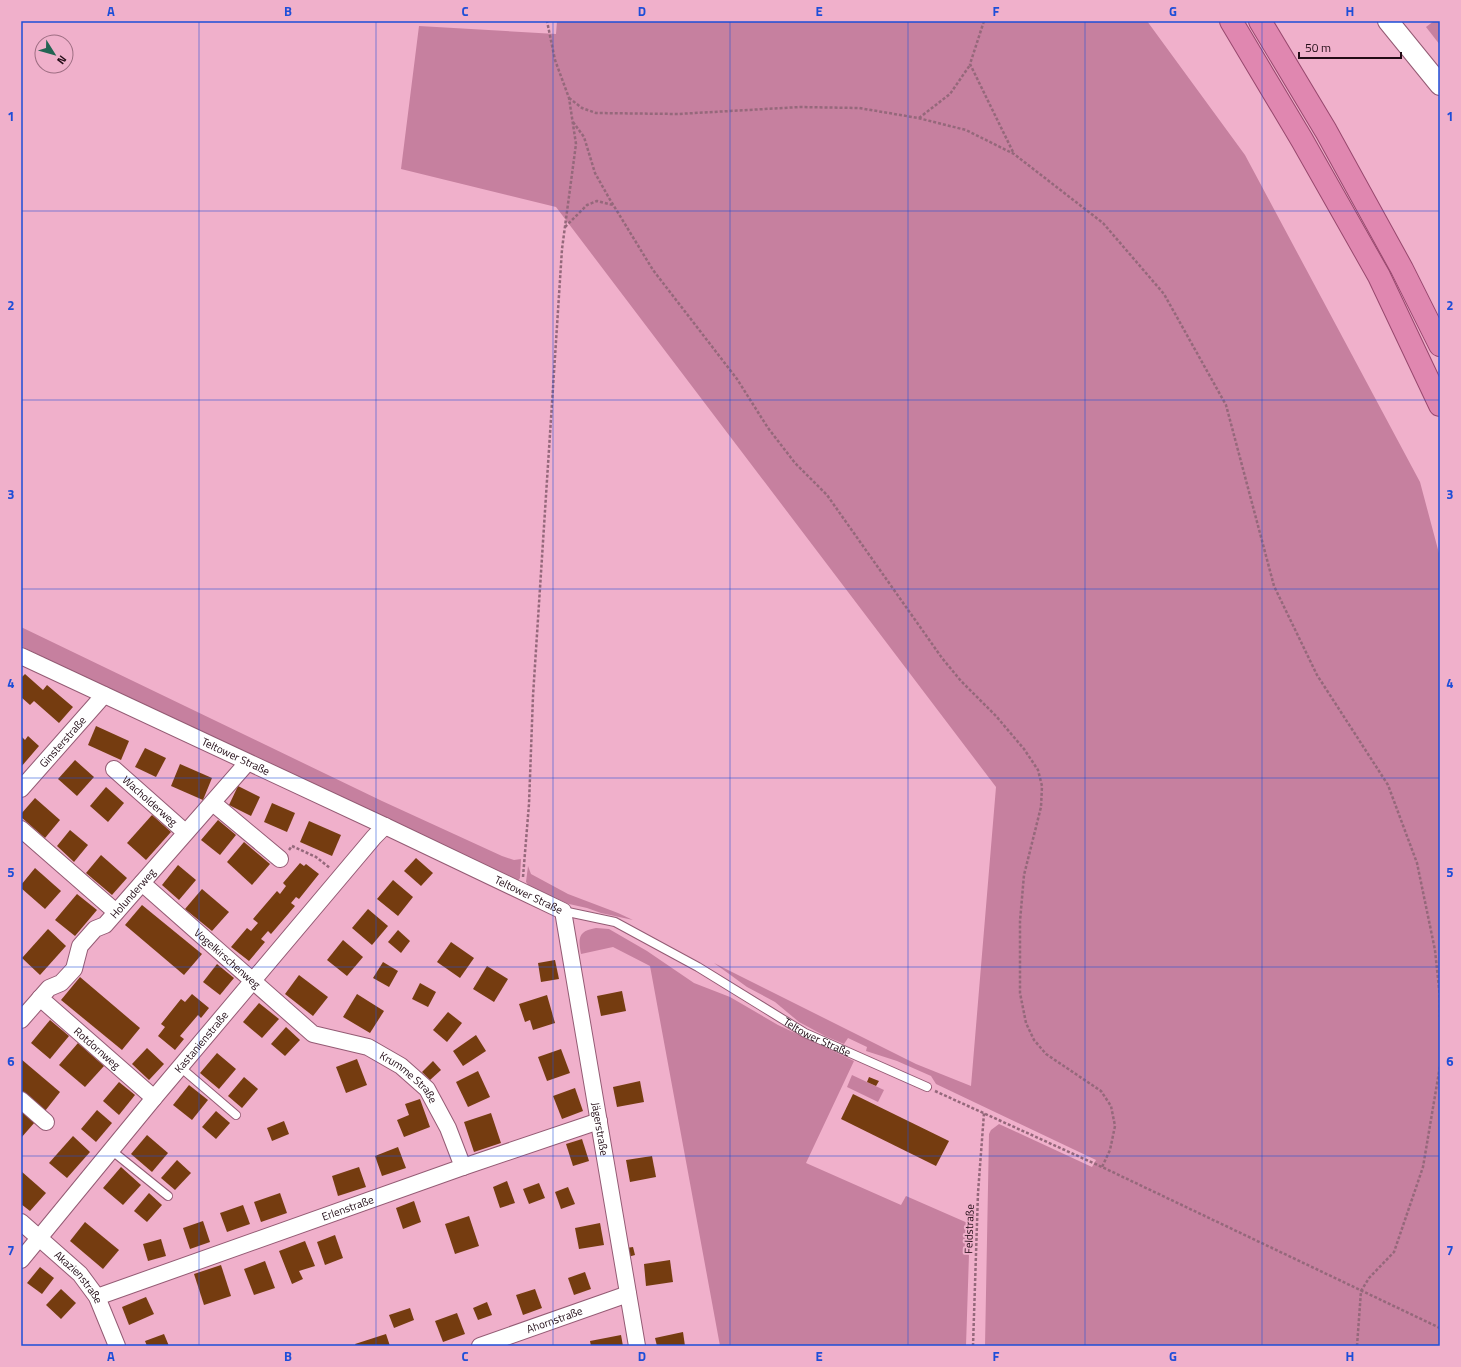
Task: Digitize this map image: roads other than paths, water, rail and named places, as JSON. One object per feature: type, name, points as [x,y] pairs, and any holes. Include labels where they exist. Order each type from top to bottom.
[{"type":"highway","points":[[1231,21],[1302,140],[1379,276],[1440,406]]},
{"type":"highway","points":[[1260,21],[1326,131],[1402,269],[1440,346]]},
{"type":"street","points":[[1388,21],[1440,85]]},
{"type":"street","name":"Teltower Straße","points":[[21,656],[563,911]]},
{"type":"street","name":"Ginsterstraße","points":[[21,789],[104,695]]},
{"type":"street","name":"Holunderweg","points":[[21,1020],[49,988],[61,983],[74,969],[80,946],[95,929],[105,925],[247,763]]},
{"type":"street","name":"Wacholderweg","points":[[114,769],[186,832]]},
{"type":"street","points":[[213,802],[280,859]]},
{"type":"street","name":"Kastanienstraße","points":[[21,1260],[180,1067],[374,837],[385,826]]},
{"type":"street","points":[[21,829],[116,912]]},
{"type":"street","name":"Vogelkirschenweg","points":[[142,882],[313,1034]]},
{"type":"street","name":"Jägerstraße","points":[[563,911],[637,1346]]},
{"type":"street","name":"Rotdornweg","points":[[40,998],[154,1098]]},
{"type":"street","name":"Krumme Straße","points":[[313,1034],[368,1047],[406,1070],[427,1089],[448,1128],[463,1167]]},
{"type":"street","points":[[21,1100],[46,1122]]},
{"type":"street","name":"Erlenstraße","points":[[97,1297],[463,1167],[599,1121]]},
{"type":"street","name":"Akazienstraße","points":[[21,1222],[80,1274],[97,1297],[117,1346]]},
{"type":"street","name":"Ahornstraße","points":[[480,1346],[628,1294]]},
{"type":"lane","name":"Teltower Straße","points":[[563,911],[614,922],[698,967],[804,1033],[927,1087]]},
{"type":"lane","points":[[180,1067],[236,1115]]},
{"type":"lane","points":[[111,1150],[168,1196]]}]
